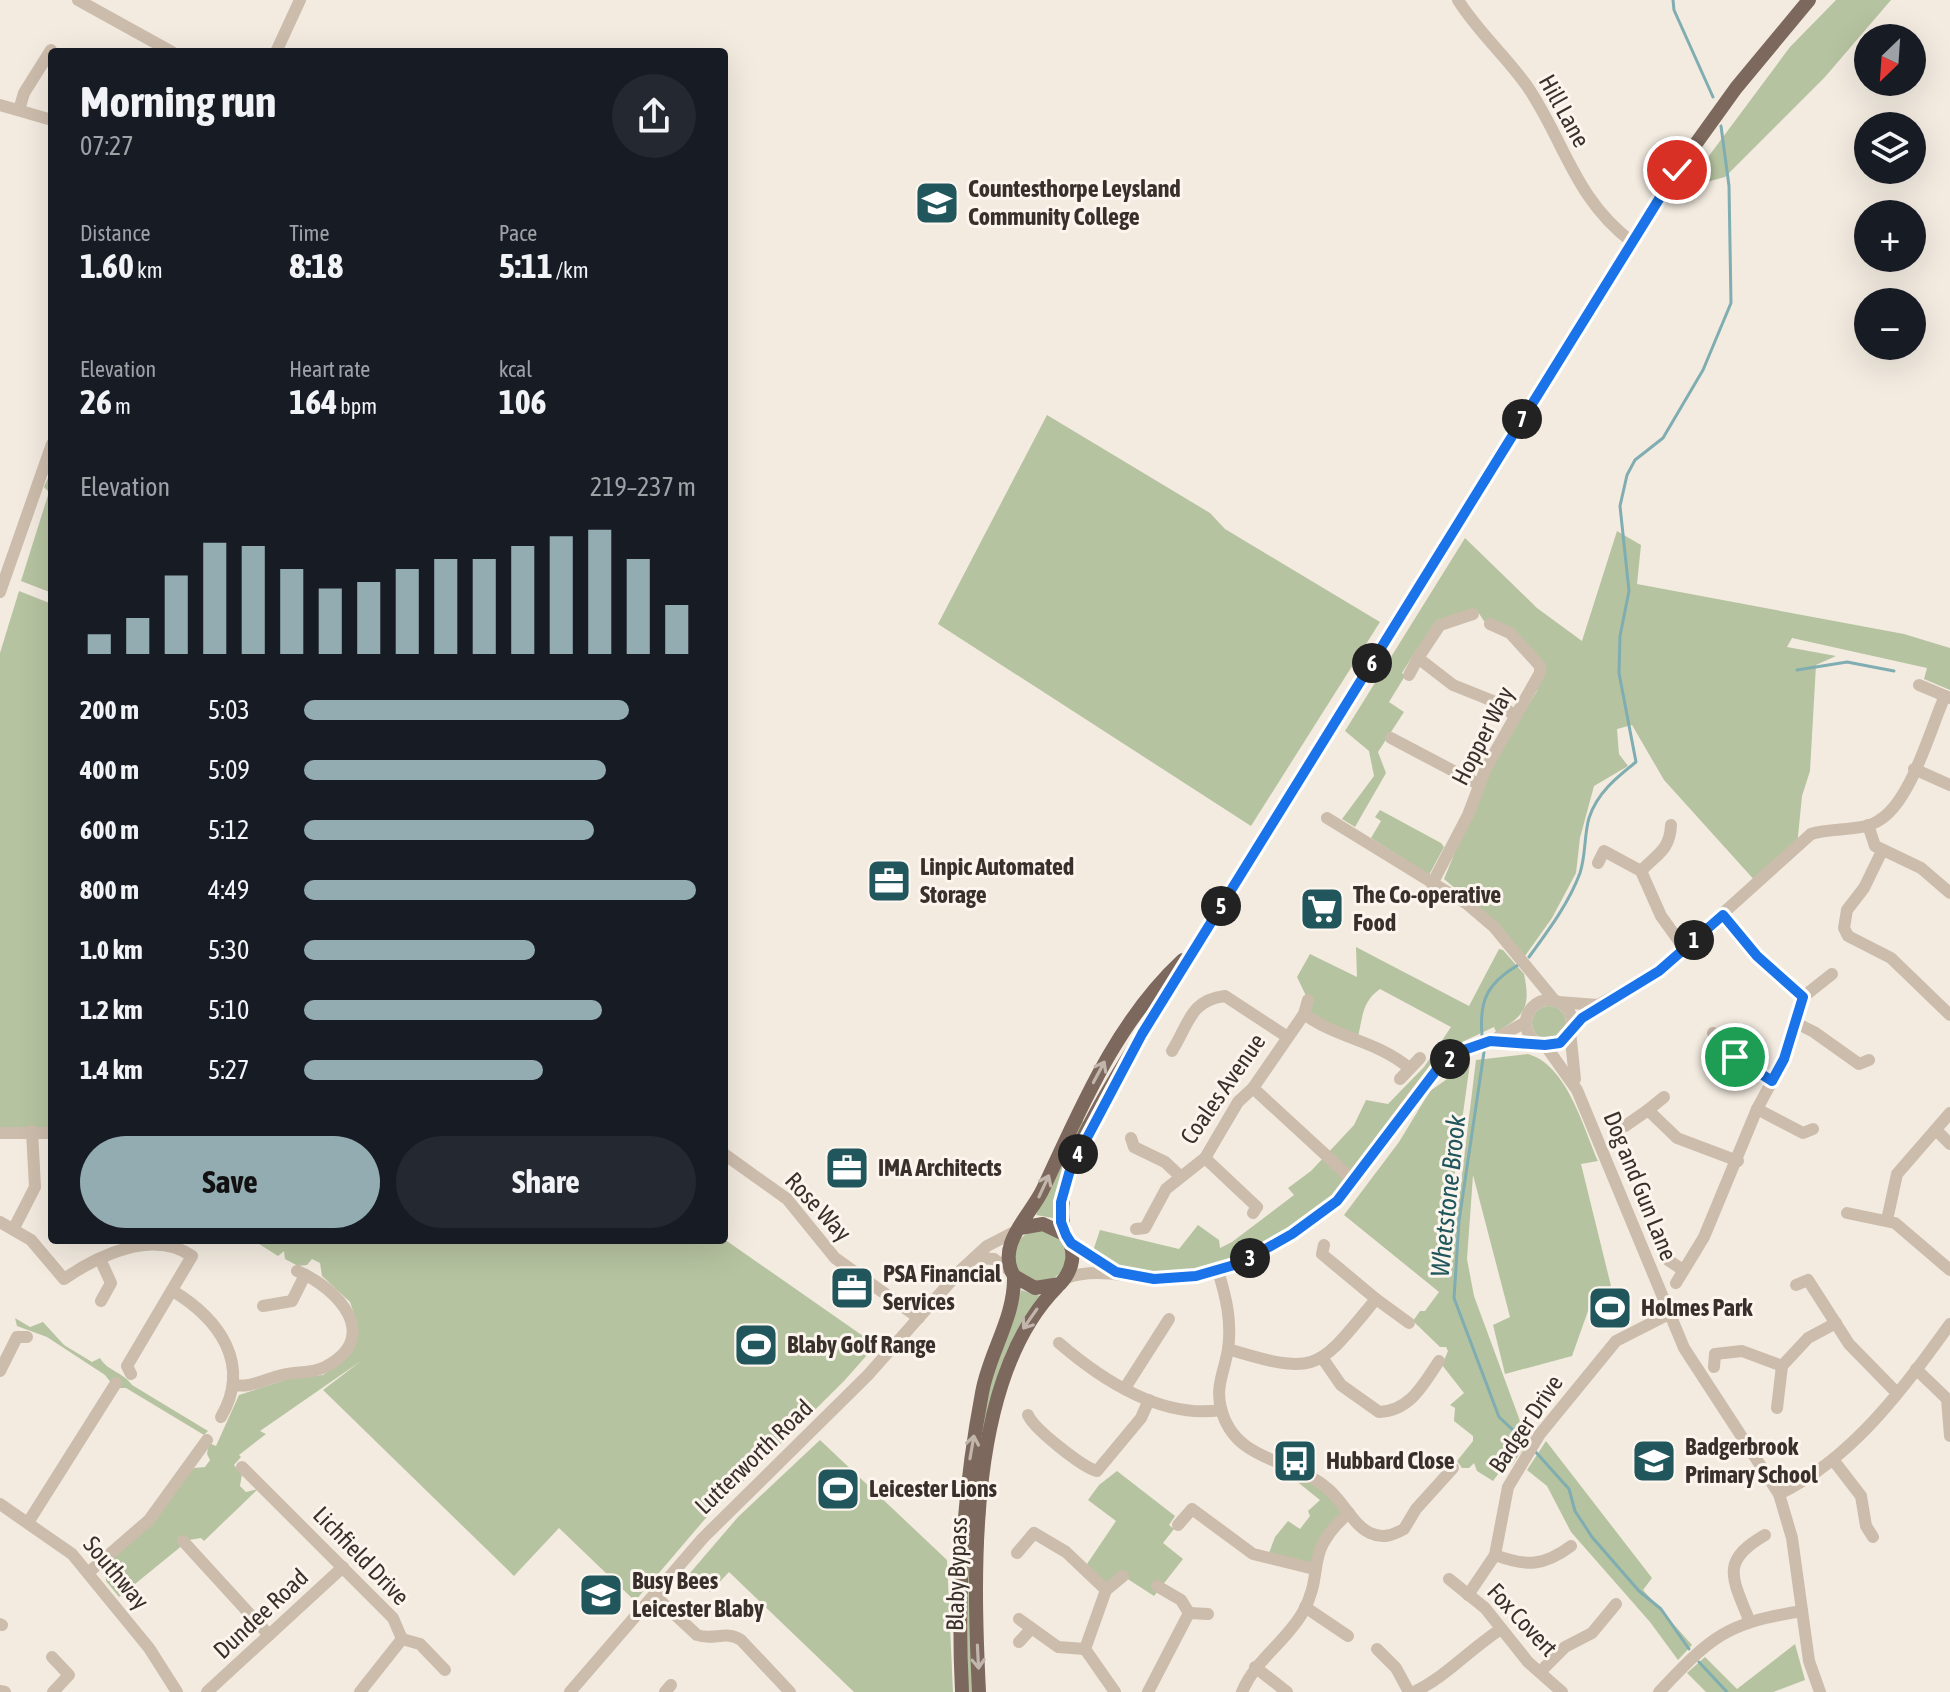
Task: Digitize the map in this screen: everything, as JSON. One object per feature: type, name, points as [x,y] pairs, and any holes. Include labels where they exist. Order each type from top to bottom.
[{"type":"main road","points":[[1194,949],[1172,970],[1112,1049],[1042,1191],[1018,1230],[1008,1255],[1012,1274],[1035,1288],[1063,1281],[1073,1256],[1061,1222],[1061,1202],[1070,1170],[1142,1034],[1632,242],[1706,129],[1809,0]]},
{"type":"main road","points":[[1018,1230],[1043,1224],[1068,1239]]},
{"type":"main road","name":"Blaby Bypass","points":[[962,1692],[960,1581],[966,1485],[983,1386],[1013,1303],[1012,1274]]},
{"type":"main road","name":"Blaby Bypass","points":[[979,1692],[979,1531],[999,1393],[1022,1331],[1063,1281]]},
{"type":"street","points":[[79,0],[165,48]]},
{"type":"street","points":[[278,48],[300,0]]},
{"type":"street","name":"Hill Lane","points":[[1458,0],[1473,23],[1526,84],[1591,205],[1632,242]]},
{"type":"street","points":[[19,110],[48,60]]},
{"type":"street","points":[[0,105],[48,119]]},
{"type":"street","points":[[44,134],[48,125]]},
{"type":"street","points":[[0,592],[48,455]]},
{"type":"street","points":[[1409,675],[1440,625],[1473,614]]},
{"type":"street","name":"Hopper Way","points":[[1432,884],[1486,768],[1540,673],[1540,666],[1510,633],[1490,624]]},
{"type":"street","points":[[1418,658],[1453,685],[1516,716]]},
{"type":"street","points":[[1490,1041],[1544,1045],[1560,1043],[1598,1005],[1659,971],[1811,834],[1829,828],[1868,825],[1889,813],[1914,769],[1947,697],[1919,685]]},
{"type":"street","points":[[1391,738],[1480,785]]},
{"type":"street","points":[[1914,769],[1950,785]]},
{"type":"street","points":[[1327,818],[1467,904],[1494,927],[1570,1015],[1571,1030]]},
{"type":"street","points":[[1868,825],[1875,846],[1921,868],[1950,893]]},
{"type":"street","points":[[1641,871],[1662,854],[1675,833]]},
{"type":"street","points":[[1595,841],[1601,857],[1641,871],[1661,916],[1684,948]]},
{"type":"street","points":[[1882,851],[1864,888],[1847,910],[1844,928],[1848,936],[1891,958],[1950,1015]]},
{"type":"street","points":[[1723,915],[1757,956],[1803,997]]},
{"type":"street","points":[[1529,970],[1528,1016],[1532,1038],[1544,1045]]},
{"type":"street","points":[[1676,1283],[1704,1237],[1757,1109],[1784,1059],[1803,997],[1832,974]]},
{"type":"street","points":[[1172,1051],[1184,1042],[1193,1012],[1207,998],[1225,996],[1286,1036]]},
{"type":"street","name":"Coales Avenue","points":[[1144,1230],[1166,1189],[1205,1158],[1238,1102],[1253,1088],[1304,1014],[1308,1000]]},
{"type":"street","points":[[1063,1281],[1094,1272],[1116,1272],[1154,1279],[1196,1276],[1241,1263],[1319,1216],[1354,1181],[1438,1068],[1464,1050],[1490,1041],[1528,1016],[1540,1001],[1598,1005]]},
{"type":"street","points":[[1304,1014],[1347,1037],[1378,1046],[1404,1073],[1420,1058]]},
{"type":"street","points":[[1796,1023],[1859,1064],[1869,1060]]},
{"type":"street","name":"Dog and Gun Lane","points":[[1571,1030],[1570,1057],[1577,1090],[1669,1314],[1696,1367],[1779,1494],[1792,1538],[1809,1661],[1820,1692]]},
{"type":"street","points":[[1713,1033],[1723,1047],[1772,1081]]},
{"type":"street","name":"Dog and Gun Lane","points":[[1544,1045],[1577,1090]]},
{"type":"street","points":[[1711,1056],[1723,1047]]},
{"type":"street","points":[[1253,1088],[1354,1181]]},
{"type":"street","points":[[1625,1126],[1664,1097]]},
{"type":"street","points":[[1757,1109],[1806,1136]]},
{"type":"street","points":[[1648,1110],[1677,1138],[1738,1161]]},
{"type":"street","points":[[1887,1220],[1897,1174],[1950,1113]]},
{"type":"street","points":[[1936,1130],[1950,1144]]},
{"type":"street","points":[[14,1228],[35,1187],[32,1131]]},
{"type":"street","points":[[0,1133],[48,1133]]},
{"type":"street","points":[[1131,1138],[1134,1147],[1165,1162],[1180,1176]]},
{"type":"street","name":"Rose Way","points":[[728,1157],[787,1199],[835,1258],[919,1318]]},
{"type":"street","points":[[1205,1158],[1258,1208]]},
{"type":"street","points":[[1847,1213],[1887,1220],[1910,1233],[1950,1270]]},
{"type":"street","points":[[0,1222],[31,1240],[64,1279],[100,1259],[115,1245],[159,1244],[192,1256],[127,1366],[131,1374]]},
{"type":"street","name":"Lutterworth Road","points":[[570,1692],[721,1519],[806,1439],[974,1258],[987,1246],[1018,1230]]},
{"type":"street","points":[[1068,1239],[1116,1272]]},
{"type":"street","points":[[1320,1251],[1409,1323]]},
{"type":"street","points":[[974,1258],[994,1259],[1012,1274]]},
{"type":"street","points":[[100,1259],[111,1283],[101,1301]]},
{"type":"street","points":[[1668,1260],[1683,1270]]},
{"type":"street","points":[[263,1306],[292,1301],[304,1274],[315,1263]]},
{"type":"street","points":[[1218,1271],[1227,1301],[1228,1349],[1219,1379],[1221,1410],[1237,1439],[1253,1453],[1312,1476],[1331,1491],[1368,1532],[1382,1536],[1394,1535],[1404,1529],[1444,1472]]},
{"type":"street","points":[[233,1385],[252,1385],[283,1374],[315,1371],[332,1363],[345,1347],[351,1330],[346,1306],[331,1289],[304,1274]]},
{"type":"street","points":[[1796,1285],[1808,1280],[1864,1363],[1897,1393]]},
{"type":"street","points":[[173,1291],[198,1308],[225,1338],[233,1385],[221,1417]]},
{"type":"street","points":[[1228,1349],[1292,1366],[1323,1359],[1376,1299]]},
{"type":"street","name":"Badger Drive","points":[[1468,1595],[1495,1555],[1508,1487],[1531,1448],[1605,1352],[1632,1330],[1669,1314]]},
{"type":"street","points":[[1125,1388],[1169,1319]]},
{"type":"street","points":[[1777,1408],[1782,1366],[1808,1338],[1836,1323]]},
{"type":"street","points":[[1779,1494],[1820,1473],[1834,1461],[1897,1393],[1950,1324]]},
{"type":"street","points":[[0,1371],[18,1334]]},
{"type":"street","points":[[1059,1343],[1096,1375],[1149,1400],[1187,1412],[1221,1410]]},
{"type":"street","points":[[1714,1367],[1715,1354],[1742,1351],[1782,1366]]},
{"type":"street","points":[[1323,1359],[1341,1385],[1379,1412],[1390,1412],[1407,1403],[1436,1366],[1445,1378]]},
{"type":"street","points":[[1916,1369],[1947,1399],[1950,1436]]},
{"type":"street","points":[[29,1521],[116,1383]]},
{"type":"street","points":[[1028,1415],[1031,1433],[1060,1444],[1083,1467],[1102,1475],[1141,1418],[1149,1400]]},
{"type":"street","points":[[89,1572],[149,1520],[201,1458],[207,1440]]},
{"type":"street","points":[[1834,1461],[1861,1496],[1865,1530]]},
{"type":"street","name":"Lichfield Drive","points":[[242,1467],[249,1482],[343,1567],[393,1618],[402,1639],[420,1644],[436,1666]]},
{"type":"street","points":[[1178,1525],[1201,1497]]},
{"type":"street","name":"Southway","points":[[0,1504],[54,1538],[89,1572],[149,1648],[177,1692]]},
{"type":"street","points":[[1192,1509],[1253,1554],[1314,1569]]},
{"type":"street","points":[[1242,1692],[1255,1667],[1296,1623],[1305,1607],[1326,1534],[1349,1513]]},
{"type":"street","points":[[1023,1523],[1066,1552],[1106,1590]]},
{"type":"street","points":[[1017,1553],[1034,1533]]},
{"type":"street","points":[[1749,1620],[1732,1573],[1733,1563],[1746,1546],[1765,1535]]},
{"type":"street","points":[[202,1540],[187,1546],[269,1635]]},
{"type":"street","points":[[1495,1555],[1529,1565],[1543,1564],[1571,1546]]},
{"type":"street","name":"Dundee Road","points":[[207,1692],[343,1567]]},
{"type":"street","points":[[1109,1690],[1085,1649],[1106,1590],[1123,1576]]},
{"type":"street","name":"Fox Covert","points":[[1449,1579],[1485,1608],[1540,1672],[1562,1692]]},
{"type":"street","points":[[1157,1586],[1181,1600],[1189,1613]]},
{"type":"street","points":[[654,1595],[697,1635],[705,1638],[728,1634],[741,1640],[790,1692]]},
{"type":"street","points":[[1540,1672],[1565,1647],[1592,1633],[1616,1604]]},
{"type":"street","points":[[1305,1607],[1348,1636]]},
{"type":"street","points":[[1659,1692],[1707,1641],[1749,1620],[1802,1611]]},
{"type":"street","points":[[1189,1613],[1208,1614]]},
{"type":"street","points":[[1148,1692],[1189,1613]]},
{"type":"street","points":[[1019,1619],[1058,1647],[1085,1649]]},
{"type":"street","points":[[1019,1642],[1031,1629]]},
{"type":"street","points":[[1377,1649],[1411,1692],[1438,1687],[1468,1652],[1501,1629]]},
{"type":"street","points":[[360,1692],[402,1639]]},
{"type":"street","points":[[1387,1658],[1397,1646]]},
{"type":"street","points":[[52,1657],[69,1675],[53,1692]]},
{"type":"street","points":[[1255,1667],[1287,1692]]},
{"type":"green space","points":[[1836,0],[1891,0],[1870,24],[1854,24],[1854,43],[1825,77],[1725,177],[1685,188],[1790,47]]},
{"type":"green space","points":[[1047,415],[1210,513],[1225,529],[1380,622],[1251,826],[938,624]]},
{"type":"green space","points":[[48,495],[48,591],[21,581]]},
{"type":"green space","points":[[1617,531],[1641,545],[1637,584],[1904,634],[1950,648],[1950,690],[1924,679],[1927,668],[1792,638],[1787,647],[1836,656],[1816,665],[1810,771],[1802,796],[1797,846],[1757,883],[1664,780],[1632,725],[1617,729],[1619,754],[1628,766],[1594,786],[1580,838],[1576,873],[1552,918],[1525,956],[1500,926],[1444,879],[1490,766],[1537,691],[1539,659],[1486,624],[1476,609],[1440,623],[1402,673],[1405,676],[1389,702],[1404,712],[1378,752],[1386,773],[1355,827],[1342,819],[1374,776],[1369,751],[1345,731],[1465,538],[1537,608],[1582,641]]},
{"type":"green space","points":[[19,591],[48,602],[48,1128],[0,1129],[0,653]]},
{"type":"green space","points":[[1380,810],[1441,843],[1444,847],[1429,875],[1371,838],[1381,821],[1375,817]]},
{"type":"green space","points":[[1356,947],[1469,1006],[1499,949],[1503,950],[1524,974],[1527,995],[1524,1009],[1514,1021],[1496,1032],[1494,1027],[1445,1050],[1438,1068],[1337,1201],[1238,1264],[1156,1273],[1124,1269],[1116,1272],[1092,1254],[1100,1230],[1179,1249],[1198,1225],[1219,1240],[1220,1248],[1232,1242],[1294,1195],[1288,1188],[1311,1171],[1354,1125],[1366,1100],[1388,1104],[1424,1067],[1451,1027],[1380,989],[1366,1006],[1357,1040],[1304,1014],[1308,1000],[1297,977],[1310,954],[1357,977]]},
{"type":"green space","points":[[1549,1006],[1561,1011],[1566,1023],[1561,1035],[1549,1040],[1537,1035],[1532,1023],[1537,1011]]},
{"type":"green space","points":[[1528,1054],[1542,1060],[1563,1084],[1580,1115],[1598,1161],[1581,1164],[1611,1286],[1606,1294],[1593,1297],[1572,1356],[1505,1374],[1493,1325],[1510,1317],[1473,1175],[1467,1259],[1474,1296],[1523,1429],[1532,1435],[1512,1465],[1504,1466],[1493,1481],[1477,1471],[1474,1463],[1469,1468],[1462,1468],[1457,1461],[1473,1441],[1473,1436],[1454,1421],[1455,1408],[1450,1405],[1464,1393],[1442,1365],[1448,1351],[1446,1347],[1440,1347],[1413,1321],[1439,1292],[1344,1215],[1399,1142],[1430,1091],[1470,1063],[1441,1273],[1450,1273],[1476,1060]]},
{"type":"green space","points":[[1081,1119],[1086,1124],[1056,1191],[1053,1218],[1036,1215]]},
{"type":"green space","points":[[1040,1230],[1058,1238],[1066,1256],[1058,1274],[1040,1282],[1022,1274],[1014,1256],[1022,1238]]},
{"type":"green space","points":[[728,1242],[876,1345],[844,1381],[705,1519],[635,1601],[559,1528],[514,1576],[323,1390],[361,1361],[260,1431],[266,1434],[239,1455],[241,1457],[234,1465],[242,1474],[240,1486],[246,1492],[258,1489],[204,1541],[201,1538],[189,1540],[119,1597],[106,1581],[105,1564],[194,1468],[205,1467],[210,1460],[207,1454],[209,1443],[216,1446],[239,1395],[288,1379],[323,1375],[338,1365],[355,1317],[350,1302],[322,1276],[320,1263],[312,1259],[307,1265],[298,1266],[285,1259],[284,1251],[278,1256],[259,1244]]},
{"type":"green space","points":[[1021,1290],[1041,1296],[1011,1341],[993,1392],[974,1692],[968,1692],[967,1546],[988,1387],[1012,1325]]},
{"type":"green space","points":[[15,1318],[30,1327],[43,1322],[64,1345],[92,1362],[100,1358],[132,1385],[208,1431],[204,1435],[126,1388],[115,1388],[105,1375],[47,1337],[17,1326]]},
{"type":"green space","name":"Leicester Lions","points":[[820,1440],[947,1560],[953,1692],[854,1692],[729,1572],[710,1592],[690,1573],[738,1517]]},
{"type":"green space","points":[[1546,1441],[1652,1578],[1643,1590],[1692,1645],[1678,1660],[1650,1622],[1571,1532],[1547,1486],[1527,1470]]},
{"type":"green space","points":[[1296,1469],[1349,1513],[1314,1569],[1267,1558],[1275,1537],[1288,1521],[1300,1529],[1310,1516],[1308,1511],[1320,1500],[1285,1472]]},
{"type":"green space","points":[[1117,1471],[1175,1516],[1169,1525],[1174,1529],[1163,1543],[1183,1559],[1154,1596],[1123,1576],[1106,1590],[1087,1564],[1116,1521],[1088,1500],[1099,1485]]},
{"type":"green space","points":[[1795,1644],[1805,1680],[1773,1692],[1706,1692],[1687,1673],[1705,1657],[1737,1689]]},
{"type":"waterway","name":"Whetstone Brook","points":[[1673,0],[1674,10],[1713,97]]},
{"type":"waterway","name":"Whetstone Brook","points":[[1529,957],[1558,916],[1575,884],[1582,866],[1589,818],[1597,801],[1636,762],[1619,673],[1620,636],[1629,591],[1620,506],[1627,475],[1635,460],[1663,438],[1703,370],[1731,303],[1729,186],[1721,126]]},
{"type":"waterway","points":[[1797,670],[1847,662],[1894,671]]},
{"type":"waterway","name":"Whetstone Brook","points":[[1482,1035],[1482,1011],[1488,993],[1499,978],[1518,965]]},
{"type":"waterway","name":"Whetstone Brook","points":[[1484,1052],[1459,1221],[1454,1298],[1499,1417],[1528,1444]]},
{"type":"waterway","name":"Whetstone Brook","points":[[1533,1449],[1569,1489],[1575,1511],[1592,1537],[1639,1591],[1661,1609],[1689,1649]]},
{"type":"waterway","name":"Whetstone Brook","points":[[1699,1662],[1727,1692]]},
{"type":"place","name":"Countesthorpe Leysland Community College","points":[[937,203]]},
{"type":"place","name":"Linpic Automated Storage","points":[[889,881]]},
{"type":"place","name":"The Co-operative Food","points":[[1322,909]]},
{"type":"place","name":"IMA Architects","points":[[847,1168]]},
{"type":"place","name":"PSA Financial Services","points":[[852,1288]]},
{"type":"place","name":"Holmes Park","points":[[1610,1308]]},
{"type":"place","name":"Blaby Golf Range","points":[[756,1345]]},
{"type":"place","name":"Hubbard Close","points":[[1295,1461]]},
{"type":"place","name":"Badgerbrook Primary School","points":[[1654,1461]]},
{"type":"place","name":"Leicester Lions","points":[[838,1489]]},
{"type":"place","name":"Busy Bees Leicester Blaby","points":[[601,1595]]},
{"type":"route","points":[[1677,170],[1142,1034],[1070,1170],[1063,1190],[1061,1222],[1071,1243],[1124,1275],[1154,1279],[1196,1276],[1241,1263],[1292,1234],[1337,1201],[1425,1081],[1438,1068],[1464,1050],[1490,1041],[1545,1045],[1560,1043],[1571,1028],[1598,1005],[1659,971],[1723,915],[1757,956],[1803,997],[1784,1059],[1772,1081],[1735,1057]]}]
